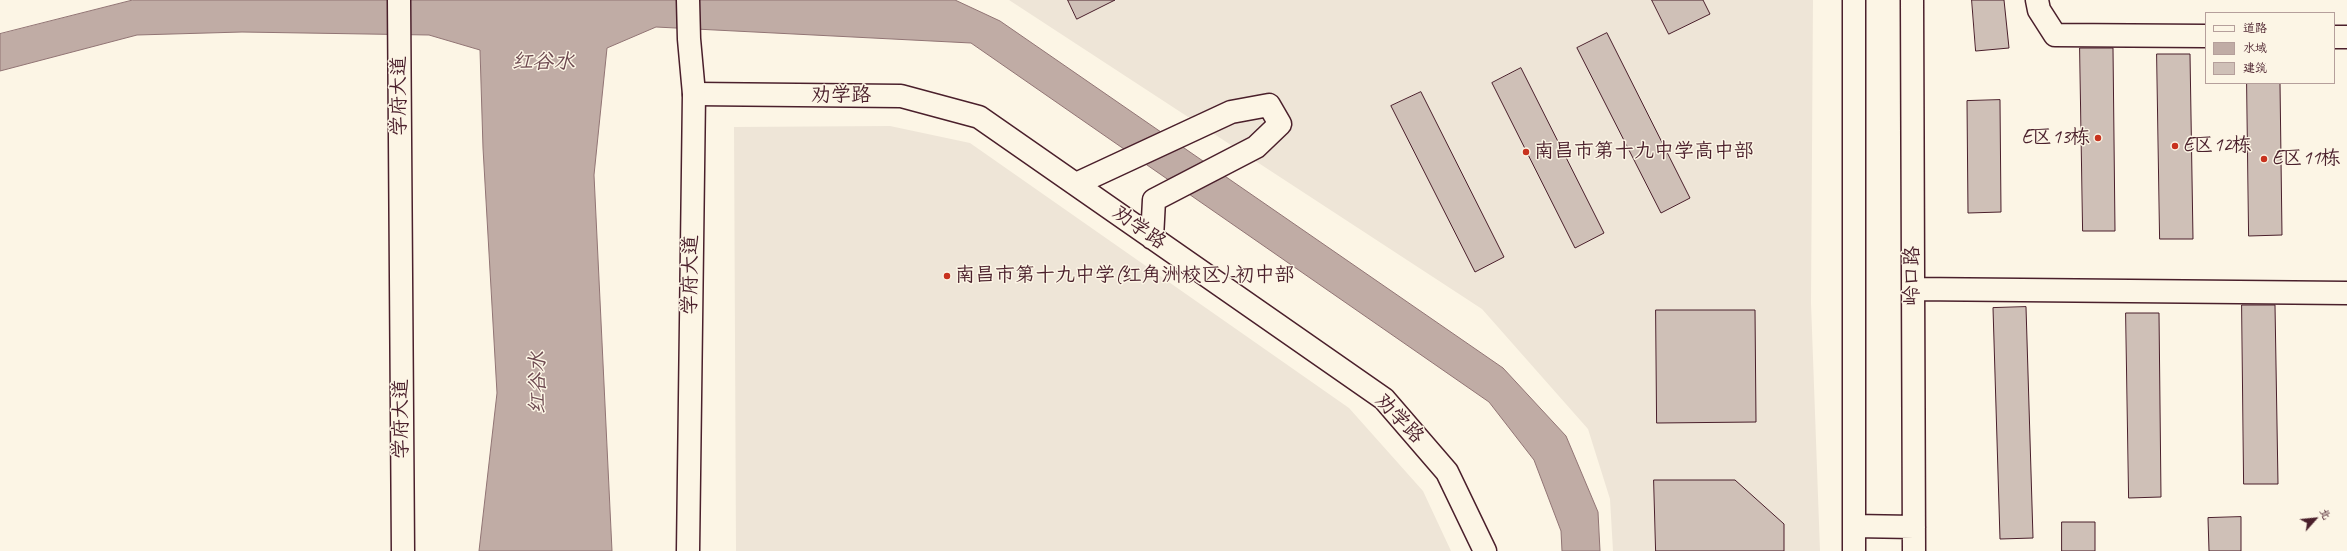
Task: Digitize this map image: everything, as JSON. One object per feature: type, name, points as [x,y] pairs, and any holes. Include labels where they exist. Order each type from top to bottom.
[{"type":"street","name":"学府大道","points":[[399,0],[403,551]]},
{"type":"street","name":"学府大道","points":[[688,0],[689,39],[694,94],[688,551]]},
{"type":"street","points":[[1854,0],[1854,551]]},
{"type":"street","name":"岭口路","points":[[1912,0],[1914,551]]},
{"type":"street","points":[[2037,0],[2039,10],[2055,35],[2205,36]]},
{"type":"street","points":[[2335,36],[2347,37]]},
{"type":"street","name":"劝学路","points":[[694,94],[901,96],[979,117],[1083,181],[1152,238],[1384,399],[1447,472],[1485,551]]},
{"type":"street","points":[[1083,181],[1231,112],[1269,105],[1280,124],[1256,147],[1154,200],[1152,238]]},
{"type":"street","points":[[1913,289],[2347,293]]},
{"type":"street","points":[[1854,526],[1914,527]]},
{"type":"shaded area","name":"南昌市第十九中学高中部","points":[[1009,0],[1813,0],[1811,303],[1820,551],[1613,551],[1610,499],[1588,429],[1482,309]]},
{"type":"shaded area","name":"南昌市第十九中学(红角洲校区)-初中部","points":[[890,126],[970,143],[1349,408],[1423,491],[1451,551],[736,551],[734,127]]},
{"type":"water","name":"红谷水","points":[[133,0],[955,0],[1000,21],[1503,368],[1566,436],[1598,512],[1600,551],[1562,551],[1561,531],[1534,460],[1489,402],[971,43],[656,27],[607,48],[594,175],[612,551],[479,551],[497,393],[483,148],[480,50],[429,35],[242,32],[137,35],[0,71],[0,34]]},
{"type":"building","points":[[1068,0],[1115,0],[1077,19]]},
{"type":"building","points":[[1652,0],[1703,0],[1710,14],[1669,34]]},
{"type":"building","points":[[1972,0],[2004,0],[2009,48],[1976,51]]},
{"type":"building","points":[[1607,33],[1690,198],[1661,213],[1577,48]]},
{"type":"building","name":"E区13栋","points":[[2080,48],[2113,48],[2115,231],[2083,231]]},
{"type":"building","name":"E区12栋","points":[[2157,54],[2190,54],[2193,239],[2160,239]]},
{"type":"building","points":[[1521,68],[1604,233],[1575,248],[1492,83]]},
{"type":"building","name":"E区11栋","points":[[2247,84],[2280,84],[2282,235],[2249,236]]},
{"type":"building","points":[[1421,92],[1504,257],[1475,272],[1391,106]]},
{"type":"building","points":[[2000,100],[2001,212],[1968,213],[1967,101]]},
{"type":"building","points":[[2242,305],[2275,305],[2278,484],[2244,484]]},
{"type":"building","points":[[2026,307],[2033,538],[2000,539],[1993,308]]},
{"type":"building","points":[[1656,310],[1755,310],[1756,422],[1657,423]]},
{"type":"building","points":[[2126,313],[2159,313],[2161,497],[2129,498]]},
{"type":"building","points":[[1654,480],[1735,480],[1784,524],[1784,551],[1656,551]]},
{"type":"building","points":[[2241,517],[2241,551],[2209,551],[2208,518]]},
{"type":"building","points":[[2062,522],[2095,522],[2095,551],[2062,551]]},
{"type":"place","name":"E区13栋","points":[[2098,138]]},
{"type":"place","name":"E区12栋","points":[[2175,146]]},
{"type":"place","name":"南昌市第十九中学高中部","points":[[1526,152]]},
{"type":"place","name":"E区11栋","points":[[2264,159]]},
{"type":"place","name":"南昌市第十九中学(红角洲校区)-初中部","points":[[947,276]]}]
